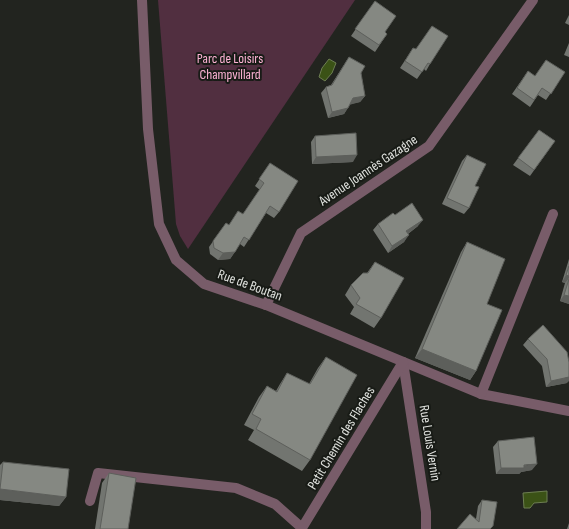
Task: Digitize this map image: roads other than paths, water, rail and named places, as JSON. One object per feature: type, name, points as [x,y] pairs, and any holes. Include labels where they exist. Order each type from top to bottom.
[{"type":"street","name":"Rue de Boutan","points":[[142,0],[148,129],[159,224],[176,260],[204,284],[266,305],[481,394],[569,411]]},
{"type":"street","name":"Avenue Joannès Gazagne","points":[[266,305],[301,233],[429,146],[533,0]]},
{"type":"street","points":[[481,394],[553,214]]},
{"type":"street","name":"Petit Chemin des Flaches","points":[[90,501],[98,473],[236,488],[275,504],[302,528],[403,362]]},
{"type":"street","name":"Rue Louis Vernin","points":[[403,362],[426,512],[426,529]]},
{"type":"park label","name":"Parc de Loisirs Champvillard","points":[[230,66]]}]
